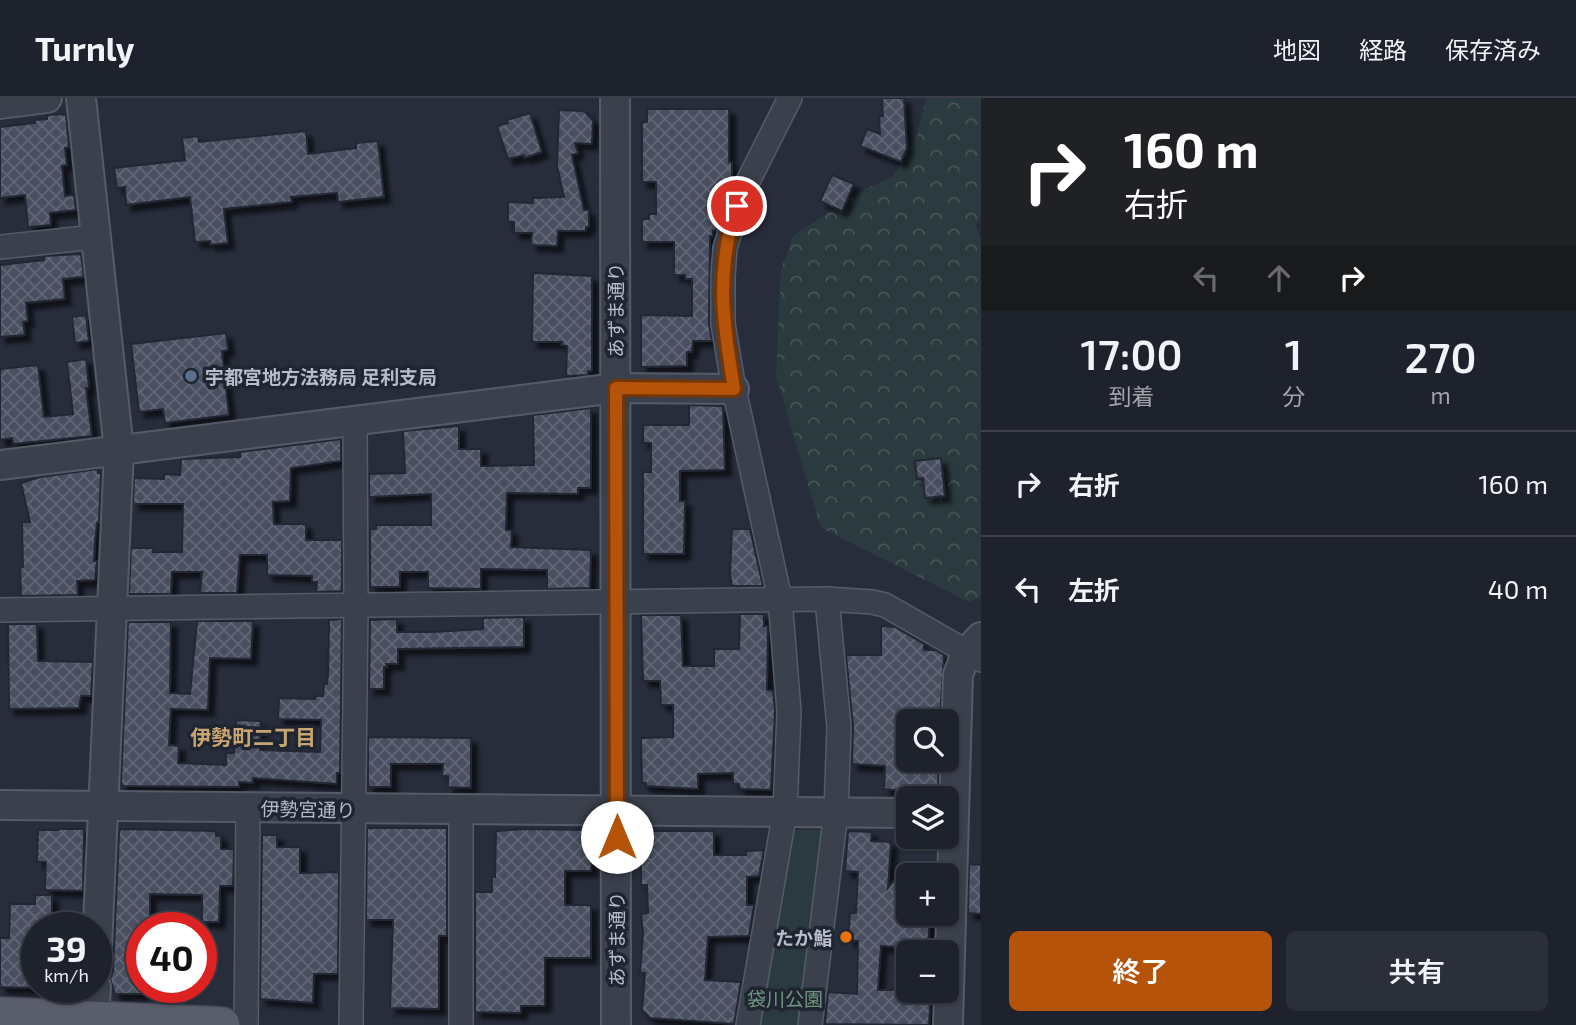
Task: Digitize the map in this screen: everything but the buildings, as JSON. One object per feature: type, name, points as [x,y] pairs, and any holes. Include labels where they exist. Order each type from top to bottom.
[{"type":"main road","points":[[0,1015],[95,1010],[222,1025]]},
{"type":"street","points":[[0,104],[47,98]]},
{"type":"street","points":[[81,98],[119,450],[98,912]]},
{"type":"street","name":"あずま通り","points":[[615,98],[616,1025]]},
{"type":"street","points":[[748,1025],[785,811],[789,712],[780,599],[734,389],[723,324],[725,248],[742,193],[790,98]]},
{"type":"street","points":[[0,247],[95,237]]},
{"type":"street","points":[[0,465],[616,388],[734,389]]},
{"type":"street","points":[[351,1025],[356,607],[355,420]]},
{"type":"street","points":[[0,610],[780,599],[827,599],[885,605],[976,650],[958,675],[961,814],[948,1025]]},
{"type":"street","points":[[810,1025],[836,812],[839,727],[827,599]]},
{"type":"street","name":"伊勢宮通り","points":[[0,805],[896,813]]},
{"type":"street","points":[[246,1025],[248,808]]},
{"type":"street","points":[[461,810],[461,1025]]},
{"type":"green space","points":[[926,98],[981,98],[981,216],[976,224],[981,241],[981,597],[969,602],[821,528],[776,376],[781,270],[793,236],[865,189],[893,177],[917,136]]},
{"type":"green space","name":"袋川公園","points":[[797,830],[827,830],[805,1025],[761,1025],[757,1020],[789,836]]},
{"type":"place","name":"宇都宮地方法務局 足利支局","points":[[191,376]]},
{"type":"place","name":"たか鮨","points":[[846,937]]},
{"type":"district","name":"伊勢町二丁目","points":[[253,736]]},
{"type":"route","points":[[617,837],[616,388],[734,389],[723,324],[723,276],[725,248],[737,206]]}]
